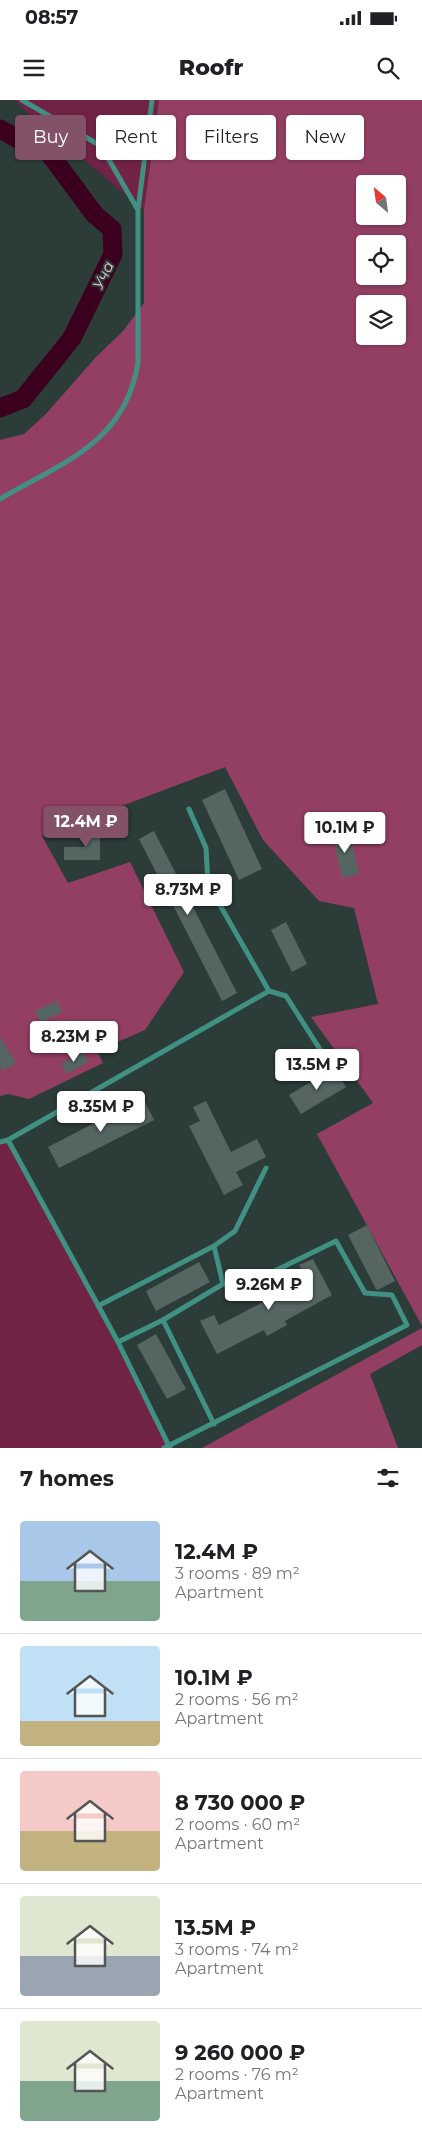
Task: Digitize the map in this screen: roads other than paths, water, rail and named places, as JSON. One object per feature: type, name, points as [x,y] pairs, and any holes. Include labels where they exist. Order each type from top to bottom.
[{"type":"lane","points":[[22,100],[101,146],[138,210]]},
{"type":"lane","points":[[0,499],[93,444],[125,408],[134,386],[138,363],[138,210],[152,100]]},
{"type":"lane","points":[[189,809],[206,848],[208,884],[269,991],[286,996],[323,1054]]},
{"type":"lane","points":[[0,1142],[8,1140],[269,991]]},
{"type":"lane","points":[[8,1140],[118,1342],[168,1447],[407,1325],[392,1295],[365,1293],[336,1241],[246,1286],[223,1284],[163,1320],[118,1342]]},
{"type":"lane","points":[[98,1306],[214,1246],[235,1230],[266,1168]]},
{"type":"lane","points":[[214,1246],[223,1284]]},
{"type":"lane","points":[[163,1320],[214,1424]]},
{"type":"waterway","name":"Уча","points":[[0,129],[29,145],[46,149],[95,215],[112,229],[113,254],[72,338],[23,399],[0,408]]}]
